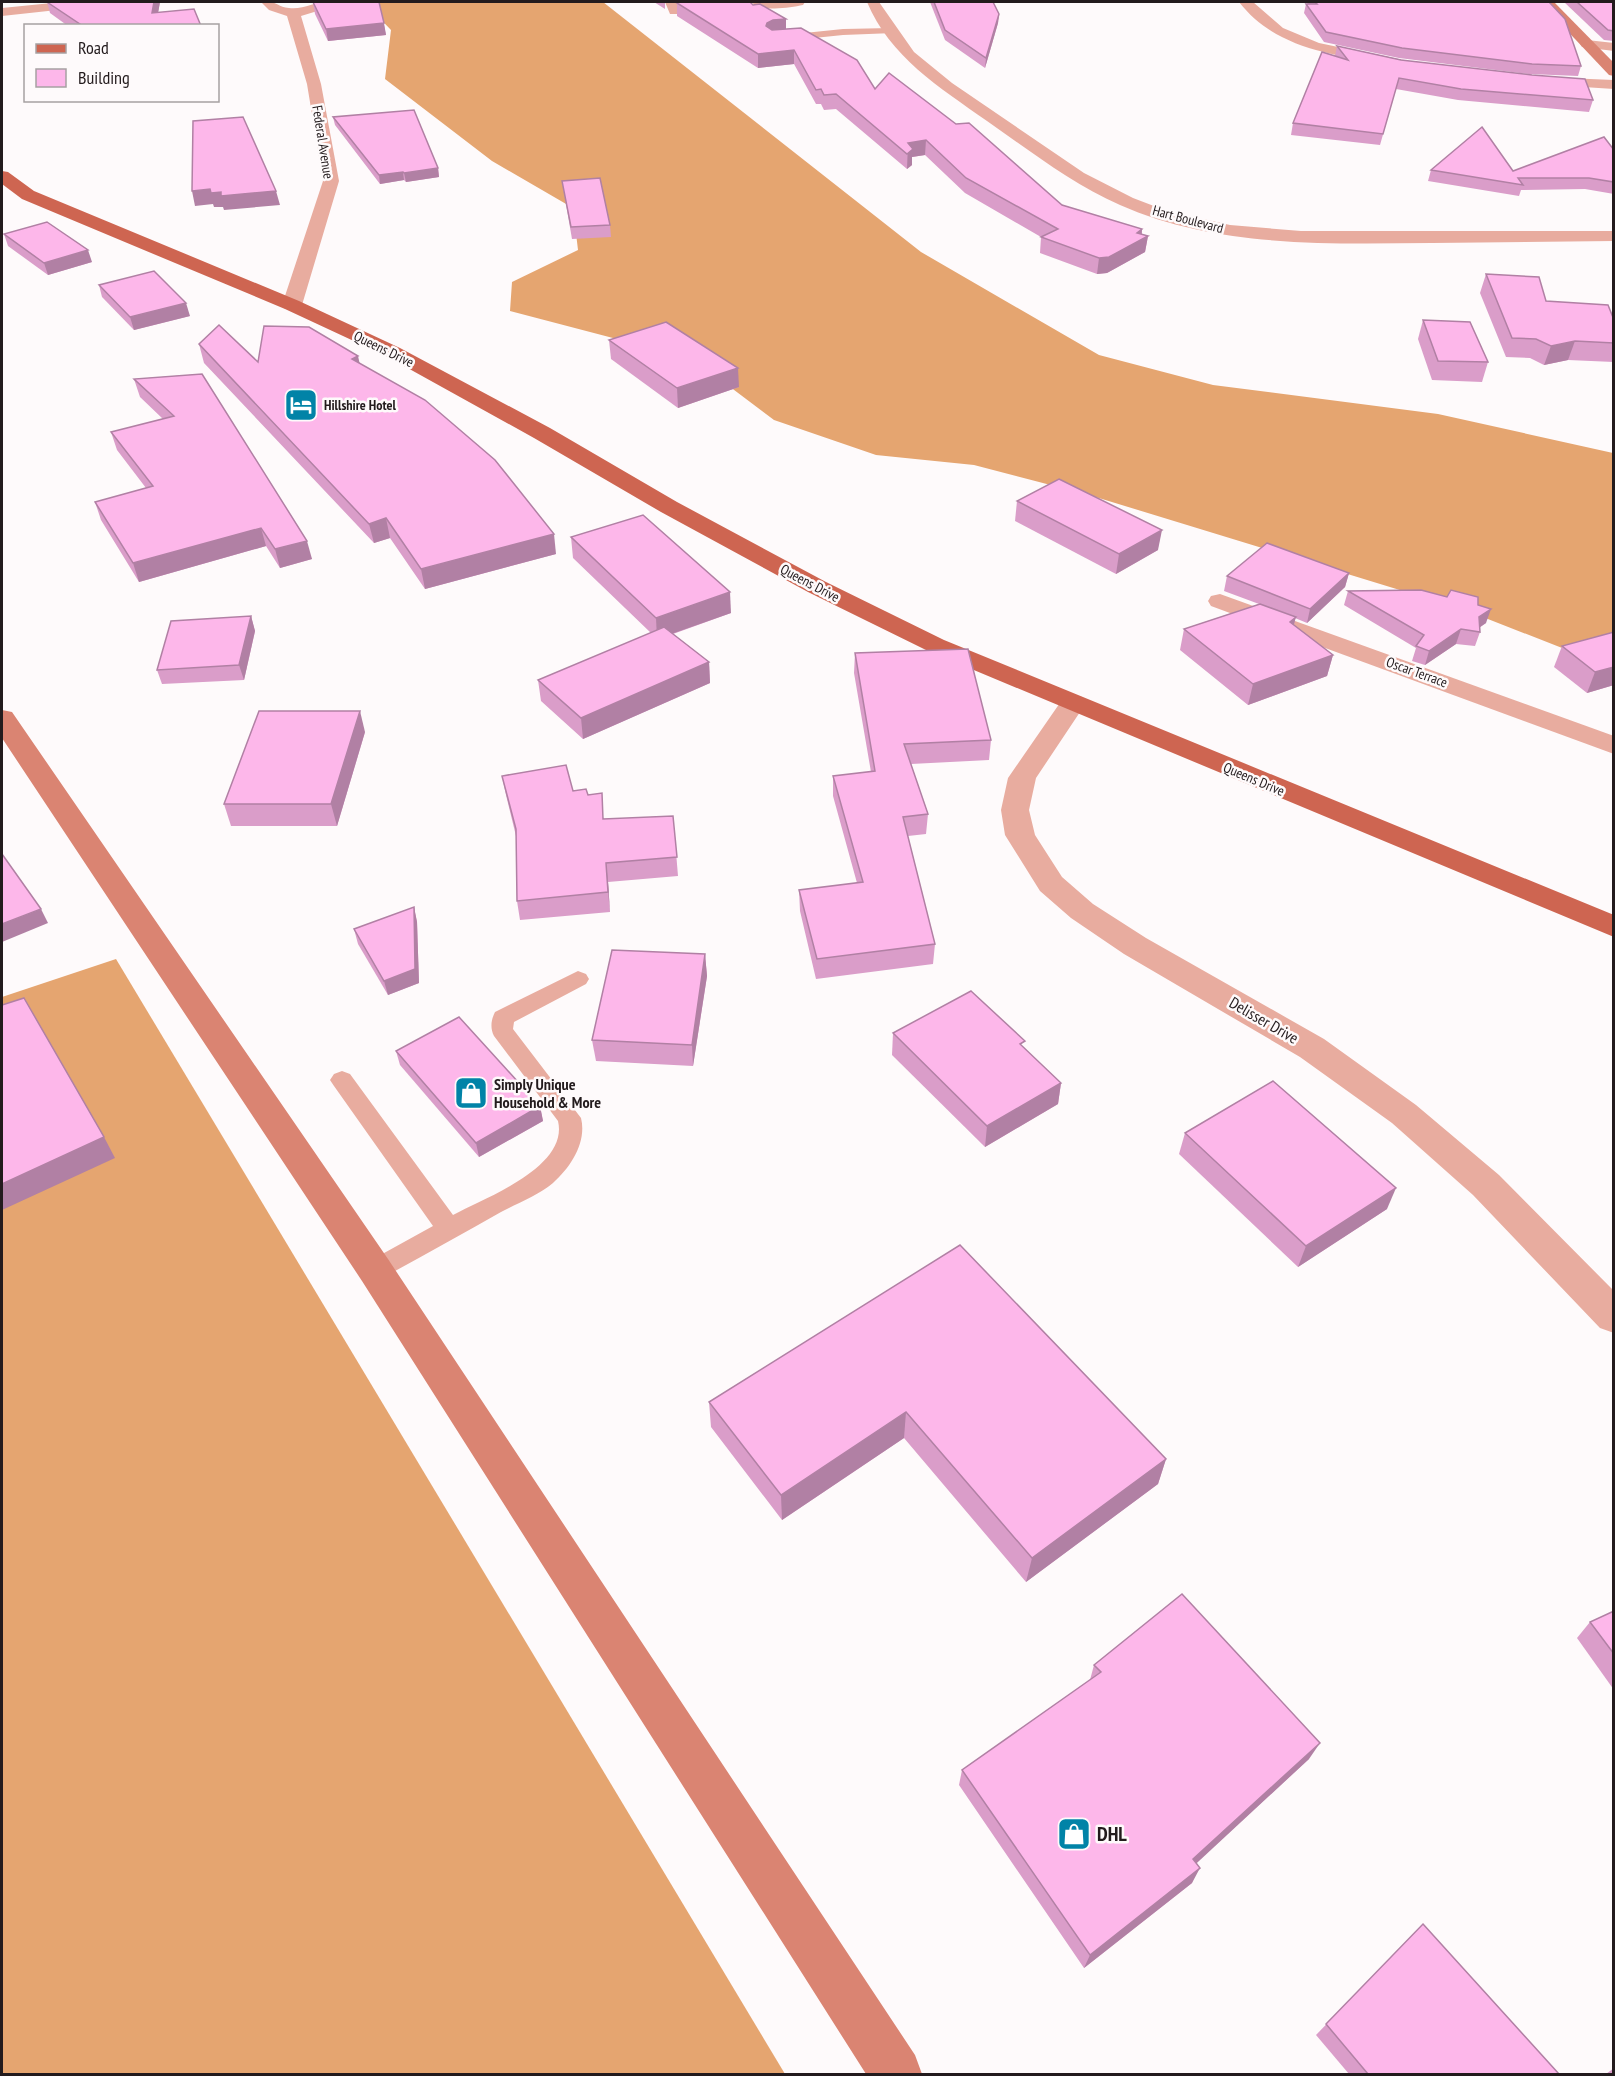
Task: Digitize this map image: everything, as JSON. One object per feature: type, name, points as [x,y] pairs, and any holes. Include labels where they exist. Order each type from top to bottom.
[{"type":"main road","points":[[1547,2],[1614,72]]},
{"type":"main road","name":"Queens Drive","points":[[2,176],[28,195],[292,305],[403,357],[542,433],[669,507],[817,587],[935,645],[1614,927]]},
{"type":"main road","name":"Queens Drive","points":[[2,194],[28,195]]},
{"type":"main road","points":[[2,718],[375,1270],[896,2074]]},
{"type":"street","points":[[2,12],[94,2]]},
{"type":"street","points":[[268,2],[279,11],[294,13],[318,7],[326,2]]},
{"type":"street","points":[[758,2],[787,4],[798,2]]},
{"type":"street","name":"Hart Boulevard","points":[[873,2],[891,31],[914,60],[1077,178],[1129,202],[1168,215],[1220,230],[1275,235],[1350,238],[1614,236]]},
{"type":"street","points":[[1246,2],[1278,31],[1297,39],[1315,46],[1399,64]]},
{"type":"street","name":"Federal Avenue","points":[[292,305],[331,181],[314,84],[294,13]]},
{"type":"street","points":[[1587,44],[1614,47]]},
{"type":"street","points":[[1529,80],[1614,85]]},
{"type":"street","name":"Oscar Terrace","points":[[1220,601],[1614,746]]},
{"type":"street","name":"Delisser Drive","points":[[1073,703],[1022,778],[1015,810],[1020,835],[1051,884],[1082,911],[1135,946],[1312,1048],[1404,1114],[1486,1185],[1614,1317]]},
{"type":"lane","points":[[773,39],[843,32],[891,31]]},
{"type":"lane","points":[[375,1270],[544,1177],[557,1163],[568,1147],[573,1130],[569,1118],[502,1030],[503,1018],[578,979]]},
{"type":"lane","points":[[342,1080],[450,1230]]},
{"type":"shaded area","points":[[364,2],[603,2],[921,252],[1099,355],[1213,385],[1438,414],[1613,453],[1613,668],[1465,610],[1089,495],[974,465],[876,455],[774,420],[693,359],[510,311],[512,282],[578,250],[573,208],[492,161],[385,79],[391,30]]},
{"type":"shaded area","points":[[116,959],[785,2074],[2,2074],[2,997]]},
{"type":"building","points":[[47,2],[154,2],[152,13],[194,9],[200,24],[80,24]]},
{"type":"building","points":[[313,2],[379,2],[384,23],[326,29]]},
{"type":"building","points":[[934,2],[993,2],[999,14],[986,58],[945,30]]},
{"type":"building","points":[[1315,2],[1549,2],[1565,19],[1581,66],[1532,64],[1402,48],[1326,32],[1306,4],[1317,4]]},
{"type":"building","points":[[1577,2],[1614,2],[1614,31],[1608,30]]},
{"type":"building","points":[[677,3],[760,4],[786,19],[773,20],[766,26],[772,30],[801,28],[857,60],[875,89],[889,73],[956,124],[969,123],[1062,205],[1142,229],[1137,233],[1148,236],[1109,257],[1099,258],[1041,237],[1058,229],[966,178],[926,140],[908,143],[913,149],[907,154],[836,94],[824,95],[821,89],[816,90],[794,50],[758,54]]},
{"type":"building","points":[[1337,46],[1401,60],[1585,79],[1593,100],[1461,89],[1399,78],[1383,134],[1293,123],[1322,52],[1348,60]]},
{"type":"building","points":[[414,110],[438,168],[379,175],[333,117]]},
{"type":"building","points":[[243,117],[276,191],[221,196],[221,192],[211,193],[210,189],[192,191],[193,121]]},
{"type":"building","points":[[1482,127],[1513,171],[1604,137],[1614,150],[1614,182],[1589,178],[1518,178],[1523,185],[1431,170]]},
{"type":"building","points":[[600,178],[610,225],[571,227],[562,181]]},
{"type":"building","points":[[47,222],[88,250],[44,263],[4,234]]},
{"type":"building","points":[[154,271],[186,303],[130,317],[99,285]]},
{"type":"building","points":[[1486,274],[1539,277],[1546,301],[1608,305],[1614,320],[1614,343],[1575,341],[1551,346],[1536,339],[1512,338]]},
{"type":"building","points":[[1423,320],[1470,322],[1488,362],[1438,361]]},
{"type":"building","points":[[666,322],[738,368],[677,388],[609,340]]},
{"type":"building","points":[[219,325],[258,362],[264,326],[309,327],[358,356],[352,359],[425,400],[495,460],[554,534],[421,569],[386,518],[369,524],[199,344]]},
{"type":"building","points":[[202,374],[307,541],[275,549],[261,528],[133,563],[95,502],[153,486],[111,432],[174,416],[134,379]]},
{"type":"building","points":[[1059,479],[1162,530],[1119,554],[1017,501]]},
{"type":"building","points":[[643,515],[730,592],[656,618],[571,537]]},
{"type":"building","points":[[1267,543],[1349,573],[1310,609],[1227,576]]},
{"type":"building","points":[[1421,590],[1447,597],[1451,590],[1478,597],[1478,605],[1491,609],[1479,617],[1480,632],[1461,629],[1429,651],[1416,646],[1424,635],[1348,591]]},
{"type":"building","points":[[1260,604],[1296,617],[1290,622],[1333,655],[1253,684],[1184,629]]},
{"type":"building","points":[[251,616],[239,665],[157,670],[171,621]]},
{"type":"building","points":[[664,627],[709,662],[581,718],[538,680]]},
{"type":"building","points":[[1614,632],[1614,667],[1595,672],[1562,646]]},
{"type":"building","points":[[968,649],[991,740],[904,744],[928,814],[903,817],[935,944],[817,959],[799,890],[863,882],[833,776],[875,771],[855,653]]},
{"type":"building","points":[[259,711],[360,711],[331,804],[224,804]]},
{"type":"building","points":[[566,765],[573,791],[586,789],[588,795],[602,793],[603,819],[673,816],[677,857],[606,863],[608,892],[517,901],[516,829],[502,776]]},
{"type":"building","points":[[2,854],[41,909],[2,924]]},
{"type":"building","points":[[414,907],[415,969],[384,981],[354,929]]},
{"type":"building","points":[[612,950],[705,954],[692,1045],[592,1040]]},
{"type":"building","points":[[971,991],[1025,1041],[1020,1044],[1061,1083],[987,1126],[893,1033]]},
{"type":"building","points":[[24,998],[104,1137],[2,1184],[2,1005]]},
{"type":"building","name":"Simply Unique Household & More","points":[[459,1017],[540,1106],[476,1143],[396,1051]]},
{"type":"building","points":[[1273,1081],[1396,1188],[1306,1246],[1185,1133]]},
{"type":"building","points":[[960,1245],[1166,1459],[1032,1558],[906,1412],[781,1495],[709,1402]]},
{"type":"building","points":[[1182,1594],[1320,1743],[1193,1859],[1200,1868],[1090,1955],[962,1770],[1101,1672],[1094,1665]]},
{"type":"building","points":[[1614,1611],[1614,1654],[1590,1622]]},
{"type":"building","points":[[1423,1924],[1559,2074],[1368,2074],[1326,2024]]},
{"type":"place","name":"Hillshire Hotel","points":[[301,405]]},
{"type":"place","name":"Simply Unique Household & More","points":[[471,1093]]},
{"type":"place","name":"DHL","points":[[1074,1834]]}]
